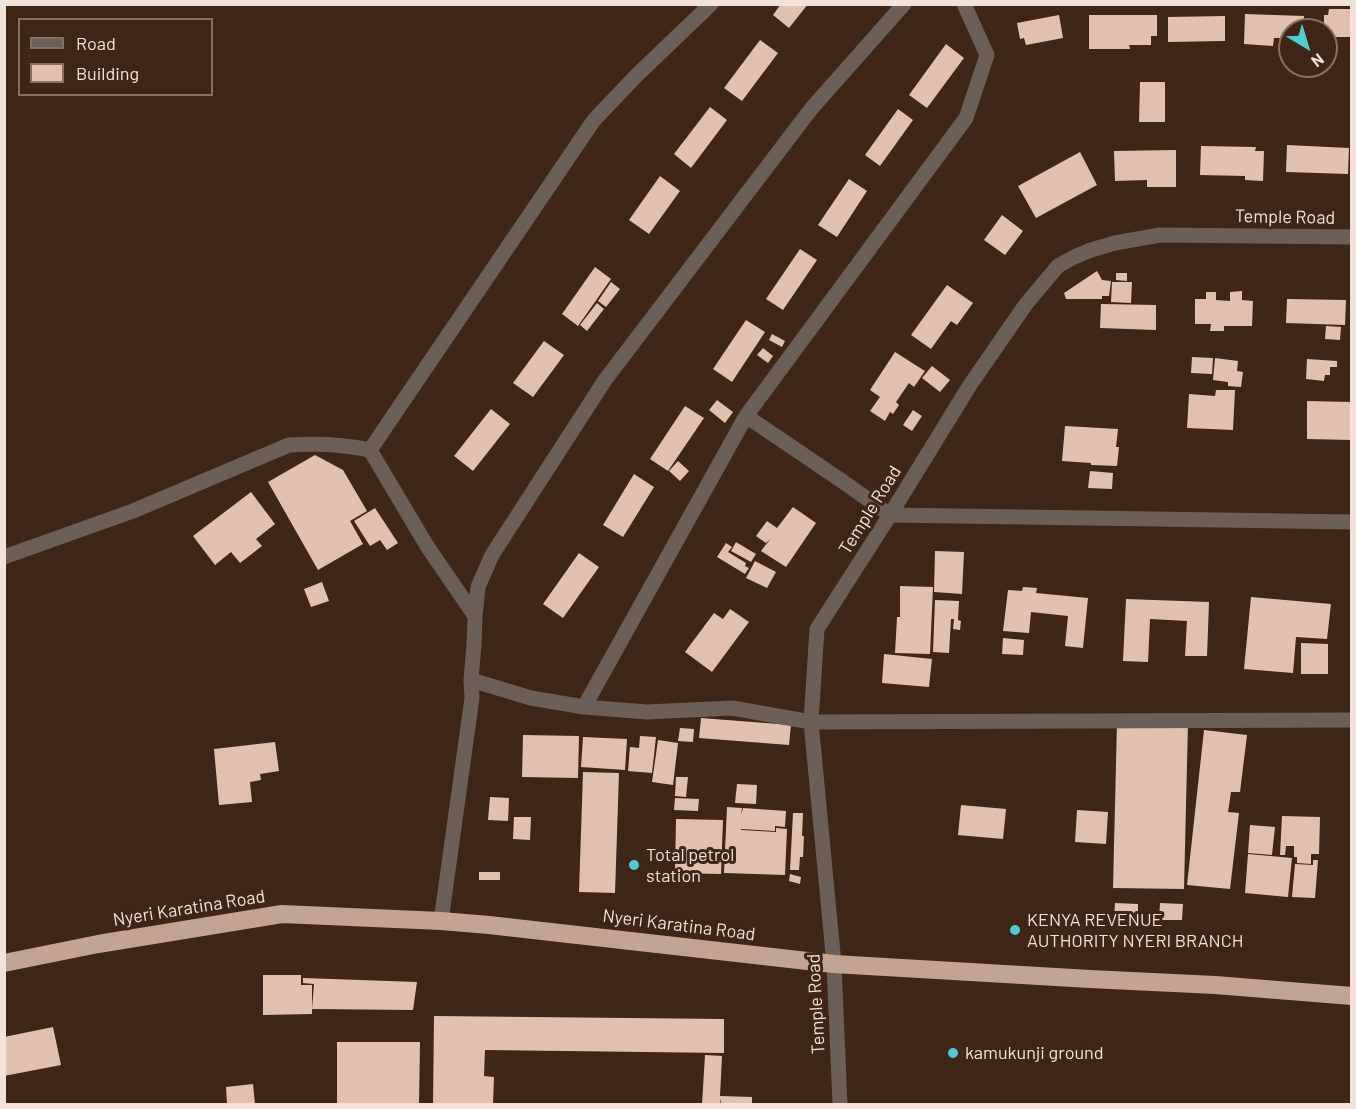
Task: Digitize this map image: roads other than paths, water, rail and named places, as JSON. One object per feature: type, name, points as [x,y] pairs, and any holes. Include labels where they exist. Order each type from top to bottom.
[{"type":"highway","name":"Nyeri Karatina Road","points":[[4,963],[98,944],[282,914],[441,921],[598,936],[834,964],[1215,985],[1352,996]]},
{"type":"street","points":[[370,450],[594,120],[711,4]]},
{"type":"street","points":[[441,921],[472,698],[471,680],[478,587],[492,555],[605,380],[811,109],[904,4]]},
{"type":"street","points":[[584,707],[746,417],[966,118],[987,55],[964,4]]},
{"type":"street","name":"Temple Road","points":[[840,1104],[834,964],[811,722],[817,629],[970,385],[1026,304],[1058,266],[1099,247],[1160,235],[1352,237]]},
{"type":"street","points":[[746,417],[890,515],[1352,522]]},
{"type":"street","points":[[4,557],[133,511],[289,445],[339,444],[370,450],[427,546],[475,616]]},
{"type":"street","points":[[471,680],[531,698],[584,707],[647,712],[732,708],[811,722],[1352,720]]},
{"type":"place","name":"Total petrol station","points":[[634,865]]},
{"type":"place","name":"KENYA REVENUE AUTHORITY NYERI BRANCH","points":[[1015,930]]},
{"type":"place","name":"kamukunji ground","points":[[953,1053]]}]
